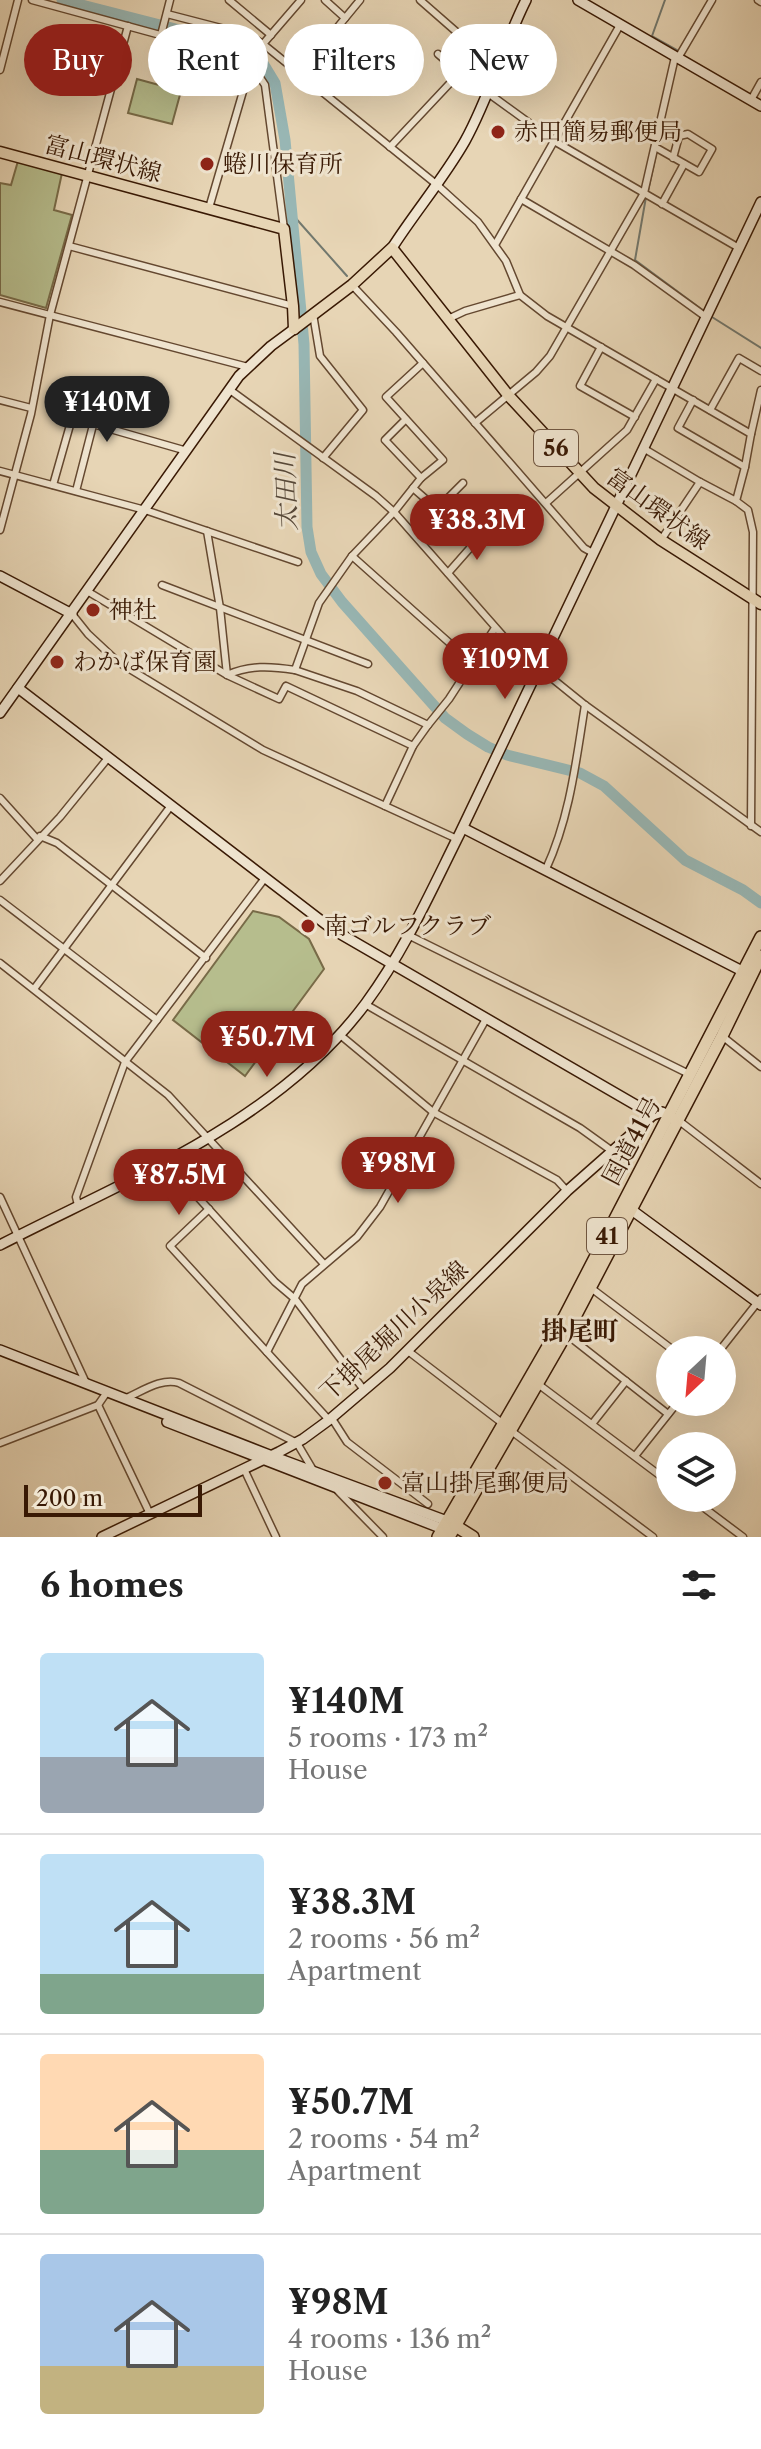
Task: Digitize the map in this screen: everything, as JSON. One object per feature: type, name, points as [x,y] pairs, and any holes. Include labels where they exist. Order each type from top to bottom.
[{"type":"highway","name":"国道41号","points":[[449,1531],[674,1118],[722,1036],[761,937]]},
{"type":"highway","name":"国道41号","points":[[674,1118],[691,1075],[761,956]]},
{"type":"highway","name":"国道41号","points":[[506,1426],[538,1384],[566,1334],[591,1288],[627,1207]]},
{"type":"highway","points":[[449,1531],[473,1537]]},
{"type":"main road","name":"富山環状線","points":[[0,152],[284,229]]},
{"type":"main road","points":[[284,229],[294,329]]},
{"type":"main road","name":"富山環状線","points":[[392,248],[508,395],[579,473],[615,506],[661,540],[757,601]]},
{"type":"main road","points":[[294,329],[352,285],[392,248]]},
{"type":"street","points":[[0,70],[18,0]]},
{"type":"street","points":[[32,0],[121,24]]},
{"type":"street","points":[[164,24],[170,0]]},
{"type":"street","points":[[229,0],[271,35]]},
{"type":"street","points":[[325,0],[345,18]]},
{"type":"street","points":[[340,24],[360,0]]},
{"type":"street","points":[[420,0],[447,24]]},
{"type":"street","points":[[514,24],[526,0]]},
{"type":"street","points":[[578,0],[761,106]]},
{"type":"street","points":[[475,423],[536,372],[550,356],[644,193],[677,58],[712,0]]},
{"type":"street","points":[[268,38],[298,1]]},
{"type":"street","points":[[167,14],[206,24]]},
{"type":"street","points":[[495,245],[620,25]]},
{"type":"street","points":[[268,48],[284,62]]},
{"type":"street","points":[[751,100],[761,82]]},
{"type":"street","points":[[390,147],[440,94]]},
{"type":"street","points":[[0,530],[31,408],[50,315],[109,96]]},
{"type":"street","points":[[209,208],[242,96]]},
{"type":"street","points":[[266,96],[284,229]]},
{"type":"street","points":[[326,96],[436,184],[481,225],[506,261],[520,295],[547,316],[751,434]]},
{"type":"street","points":[[392,248],[465,143],[487,96]]},
{"type":"street","points":[[492,96],[554,141],[739,248]]},
{"type":"street","points":[[655,147],[673,158],[699,172],[712,149],[688,134],[679,136],[673,158]]},
{"type":"street","points":[[662,204],[684,164]]},
{"type":"street","points":[[521,199],[634,265],[706,317]]},
{"type":"street","points":[[0,1245],[207,1139],[279,1091],[339,1034],[365,1004],[410,936],[761,202]]},
{"type":"street","points":[[69,246],[293,306]]},
{"type":"street","points":[[352,285],[584,548],[593,553]]},
{"type":"street","points":[[447,320],[465,311],[520,295]]},
{"type":"street","points":[[0,302],[248,367]]},
{"type":"street","points":[[313,314],[320,356],[363,410],[323,458]]},
{"type":"street","points":[[0,713],[230,390],[248,367],[294,329]]},
{"type":"street","points":[[601,347],[580,386],[635,417]]},
{"type":"street","points":[[710,410],[739,358],[761,371]]},
{"type":"street","points":[[295,670],[319,603],[343,568],[421,478],[443,460],[386,397],[423,363]]},
{"type":"street","points":[[546,503],[627,430],[656,379]]},
{"type":"street","points":[[230,390],[365,487],[394,512],[495,628],[538,668],[761,832]]},
{"type":"street","points":[[736,501],[761,390]]},
{"type":"street","points":[[0,400],[31,408]]},
{"type":"street","points":[[693,400],[678,428],[745,467]]},
{"type":"street","points":[[53,485],[72,418],[188,451]]},
{"type":"street","points":[[406,419],[385,440],[421,478]]},
{"type":"street","points":[[76,491],[93,425]]},
{"type":"street","points":[[643,448],[748,510],[753,532],[757,601],[751,826]]},
{"type":"street","points":[[0,471],[145,510],[298,562]]},
{"type":"street","points":[[661,540],[700,482]]},
{"type":"street","points":[[437,509],[463,483]]},
{"type":"street","points":[[413,488],[474,543]]},
{"type":"street","points":[[207,531],[227,675]]},
{"type":"street","points":[[448,573],[485,531]]},
{"type":"street","points":[[352,556],[472,663]]},
{"type":"street","points":[[0,576],[72,614],[118,662],[263,750],[457,839]]},
{"type":"street","points":[[162,585],[368,664]]},
{"type":"street","points":[[87,591],[227,675],[279,699],[286,686],[413,746]]},
{"type":"street","points":[[385,806],[413,746],[495,628]]},
{"type":"street","points":[[227,675],[243,667],[295,670],[357,691],[428,725]]},
{"type":"street","points":[[18,688],[332,929],[653,1115],[662,1112],[674,1118],[761,1184]]},
{"type":"street","points":[[546,869],[560,838],[573,782],[585,705]]},
{"type":"street","points":[[0,881],[60,817],[108,758]]},
{"type":"street","points":[[0,798],[38,837],[57,843],[206,958]]},
{"type":"street","points":[[34,989],[170,807]]},
{"type":"street","points":[[463,828],[748,974]]},
{"type":"street","points":[[78,1205],[76,1197],[125,1062],[265,878]]},
{"type":"street","points":[[0,900],[157,1020]]},
{"type":"street","points":[[410,936],[691,1075]]},
{"type":"street","points":[[0,963],[168,1095],[324,1264]]},
{"type":"street","points":[[365,1004],[580,1128],[612,1151]]},
{"type":"street","points":[[267,1352],[302,1284],[357,1237],[370,1221],[486,1019]]},
{"type":"street","points":[[339,1034],[433,1112],[557,1180],[567,1191]]},
{"type":"street","points":[[722,1036],[761,1067]]},
{"type":"street","name":"下掛尾堀川小泉線","points":[[102,1537],[297,1443],[330,1419],[408,1351],[567,1191],[653,1115]]},
{"type":"street","points":[[165,1161],[275,1282],[295,1299],[364,1390]]},
{"type":"street","points":[[0,1198],[87,1384]]},
{"type":"street","points":[[627,1207],[760,1302],[732,1336]]},
{"type":"street","points":[[209,1209],[170,1246],[330,1419],[347,1442],[428,1504]]},
{"type":"street","points":[[591,1288],[656,1337]]},
{"type":"street","points":[[566,1334],[656,1405]]},
{"type":"street","points":[[0,1350],[87,1384],[103,1398],[150,1514]]},
{"type":"street","points":[[408,1351],[653,1537]]},
{"type":"street","points":[[0,1357],[267,1458],[313,1470],[408,1506],[449,1531]]},
{"type":"street","points":[[124,1399],[171,1380],[297,1443],[313,1470]]},
{"type":"street","points":[[592,1424],[626,1381]]},
{"type":"street","points":[[538,1384],[656,1472]]},
{"type":"street","points":[[0,1443],[103,1398],[124,1399],[449,1531]]},
{"type":"street","points":[[635,1456],[666,1416]]},
{"type":"street","points":[[244,1469],[276,1537]]},
{"type":"street","points":[[333,1486],[383,1537]]},
{"type":"street","points":[[408,1506],[415,1495]]},
{"type":"street","points":[[710,1512],[743,1537]]},
{"type":"green space","points":[[137,79],[148,82],[148,96],[180,96],[172,124],[128,113]]},
{"type":"green space","points":[[18,161],[62,173],[54,210],[72,215],[46,308],[0,295],[0,183],[11,185]]},
{"type":"green space","points":[[253,911],[279,917],[309,939],[324,969],[245,1076],[173,1020]]},
{"type":"waterway","name":"太田川","points":[[62,0],[246,47],[258,55],[275,83],[285,140],[304,344],[307,527],[311,552],[321,574],[342,602],[445,718],[467,734],[507,755],[580,773],[604,786],[685,860],[743,890],[761,903]]},
{"type":"waterway","points":[[665,0],[652,36],[677,50],[676,54]]},
{"type":"waterway","points":[[648,191],[657,150]]},
{"type":"waterway","points":[[646,197],[635,260],[704,311]]},
{"type":"waterway","points":[[292,214],[347,276]]},
{"type":"waterway","points":[[712,317],[761,348]]},
{"type":"place","name":"赤田簡易郵便局","points":[[498,132]]},
{"type":"place","name":"蜷川保育所","points":[[207,164]]},
{"type":"place","name":"神社","points":[[93,610]]},
{"type":"place","name":"わかば保育園","points":[[57,662]]},
{"type":"place","name":"南ゴルフクラブ","points":[[308,926]]},
{"type":"place","name":"富山掛尾郵便局","points":[[385,1483]]},
{"type":"district","name":"掛尾町","points":[[580,1331]]}]
